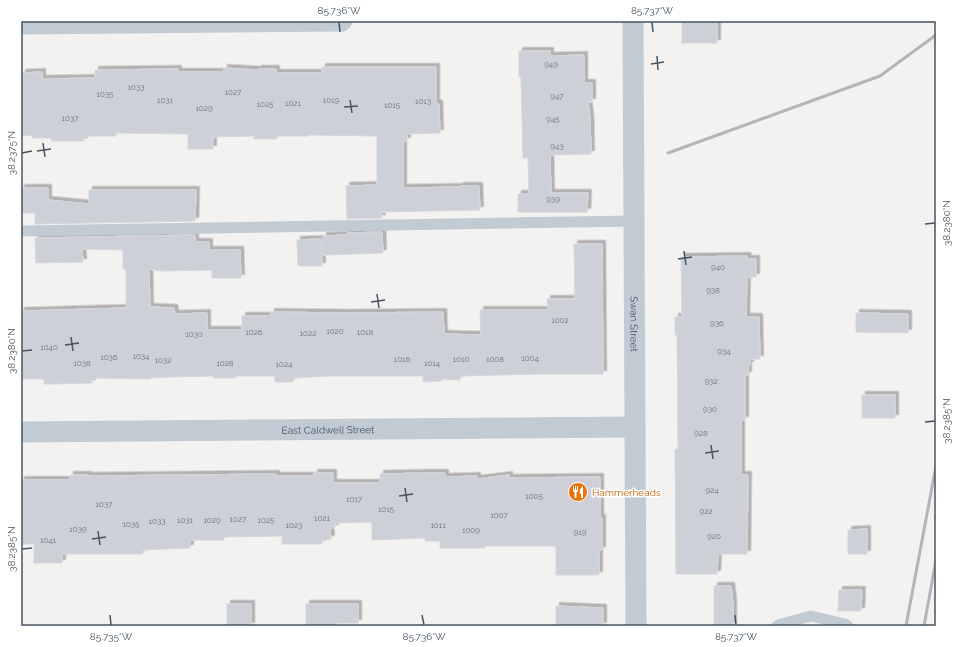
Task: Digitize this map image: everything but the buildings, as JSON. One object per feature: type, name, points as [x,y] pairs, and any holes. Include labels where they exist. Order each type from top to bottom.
[{"type":"street","points":[[21,24],[342,21]]},
{"type":"street","name":"Swan Street","points":[[633,21],[636,626]]},
{"type":"street","name":"East Caldwell Street","points":[[21,432],[635,427]]},
{"type":"lane","points":[[21,231],[634,221]]},
{"type":"lane","points":[[777,626],[811,616],[848,626]]},
{"type":"railway","points":[[668,153],[880,76],[936,35]]},
{"type":"railway","points":[[906,626],[936,466]]},
{"type":"railway","points":[[924,626],[936,560]]},
{"type":"place","name":"Hammerheads","points":[[578,492]]}]
